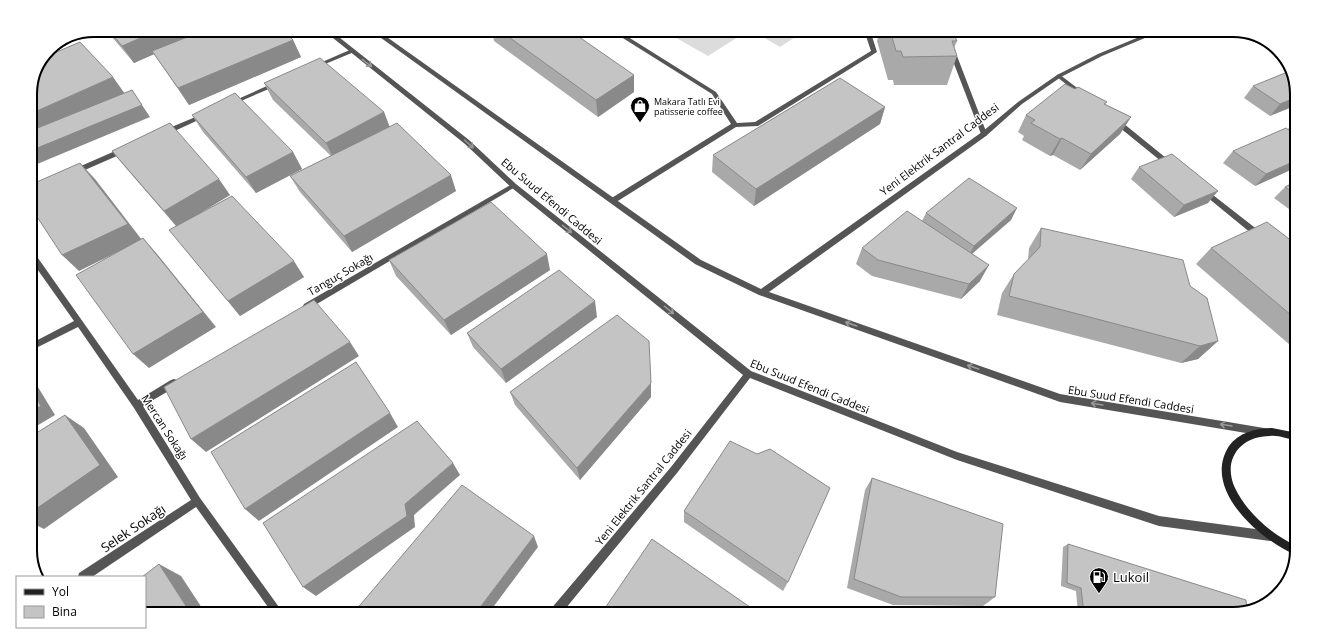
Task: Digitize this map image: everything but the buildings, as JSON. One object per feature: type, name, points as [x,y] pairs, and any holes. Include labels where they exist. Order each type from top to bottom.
[{"type":"main road","points":[[1290,435],[1264,432],[1246,436],[1234,446],[1227,460],[1227,478],[1235,498],[1250,518],[1270,536],[1290,547]]},
{"type":"street","name":"Ebu Suud Efendi Caddesi","points":[[335,37],[467,142],[514,186],[748,374],[957,456],[1159,521],[1270,536]]},
{"type":"street","name":"Ebu Suud Efendi Caddesi","points":[[383,37],[698,262],[762,293],[1060,398],[1264,432]]},
{"type":"street","points":[[624,37],[714,93],[735,125]]},
{"type":"street","points":[[613,201],[735,125],[756,124],[874,52],[869,37]]},
{"type":"street","points":[[947,37],[984,134]]},
{"type":"street","name":"Yeni Elektrik Santral Caddesi","points":[[762,293],[984,134],[1020,103],[1059,76],[1100,55],[1144,37]]},
{"type":"street","points":[[308,70],[352,51]]},
{"type":"street","points":[[1059,76],[1090,101]]},
{"type":"street","points":[[228,105],[286,80]]},
{"type":"street","points":[[154,137],[213,111]]},
{"type":"street","points":[[1109,116],[1178,171]]},
{"type":"street","points":[[67,175],[132,147]]},
{"type":"street","name":"Tanguç Sokağı","points":[[301,309],[514,186]]},
{"type":"street","points":[[1197,186],[1266,240]]},
{"type":"street","name":"Mercan Sokağı","points":[[37,263],[137,405],[197,501],[274,607]]},
{"type":"street","points":[[37,344],[78,323]]},
{"type":"street","name":"Yeni Elektrik Santral Caddesi","points":[[560,607],[674,470],[748,374]]},
{"type":"street","points":[[137,405],[185,377]]},
{"type":"street","name":"Selek Sokağı","points":[[84,576],[197,501]]},
{"type":"shaded area","points":[[675,37],[738,37],[708,56]]},
{"type":"shaded area","points":[[763,37],[795,37],[780,47]]},
{"type":"place","name":"Makara Tatlı Evi patisserie coffee","points":[[640,123]]},
{"type":"place","name":"Lukoil","points":[[1099,594]]}]
